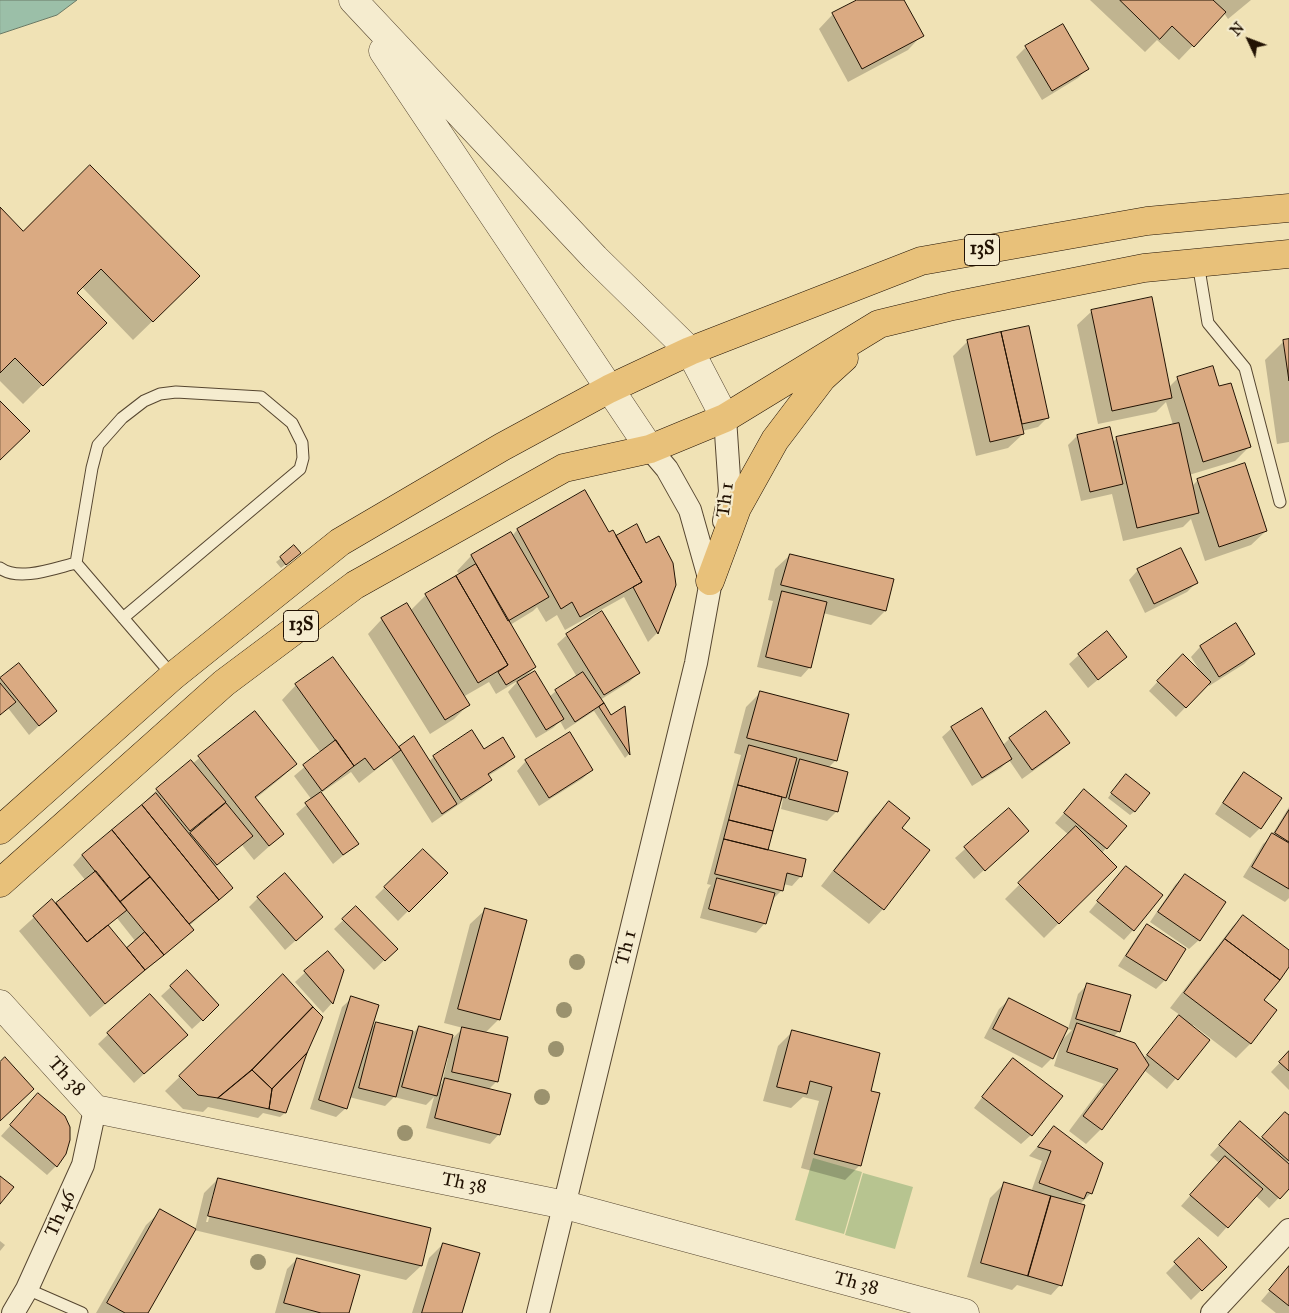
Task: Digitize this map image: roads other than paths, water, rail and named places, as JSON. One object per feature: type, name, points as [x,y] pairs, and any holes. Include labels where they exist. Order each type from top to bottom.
[{"type":"highway","name":"13S","points":[[0,830],[173,676],[340,542],[502,447],[609,389],[690,351],[920,261],[1147,221],[1289,208]]},
{"type":"highway","name":"13S","points":[[0,882],[224,683],[355,585],[564,468],[650,450],[725,418],[880,324],[953,306],[1144,268],[1289,254]]},
{"type":"highway","points":[[710,581],[737,508],[774,440],[822,378],[880,324]]},
{"type":"street","points":[[348,0],[650,450]]},
{"type":"street","points":[[353,0],[595,258],[690,351],[725,418]]},
{"type":"street","name":"Th 1","points":[[538,1313],[696,663],[710,581],[730,492],[725,418]]},
{"type":"street","name":"Th 1","points":[[650,450],[667,469],[690,510],[710,581]]},
{"type":"street","name":"Th 38","points":[[0,1004],[95,1109],[565,1205],[965,1313]]},
{"type":"street","name":"Th 46","points":[[13,1313],[27,1289],[83,1165],[95,1109]]},
{"type":"street","points":[[1212,1313],[1289,1230]]},
{"type":"lane","points":[[1198,263],[1208,323],[1245,368],[1280,502]]},
{"type":"lane","points":[[76,563],[92,468],[98,445],[122,418],[144,401],[160,394],[176,392],[261,398],[292,423],[302,443],[303,458],[300,469],[123,618]]},
{"type":"lane","points":[[76,563],[173,676]]},
{"type":"lane","points":[[0,568],[4,571],[22,575],[76,563]]},
{"type":"lane","points":[[27,1289],[82,1313]]}]
